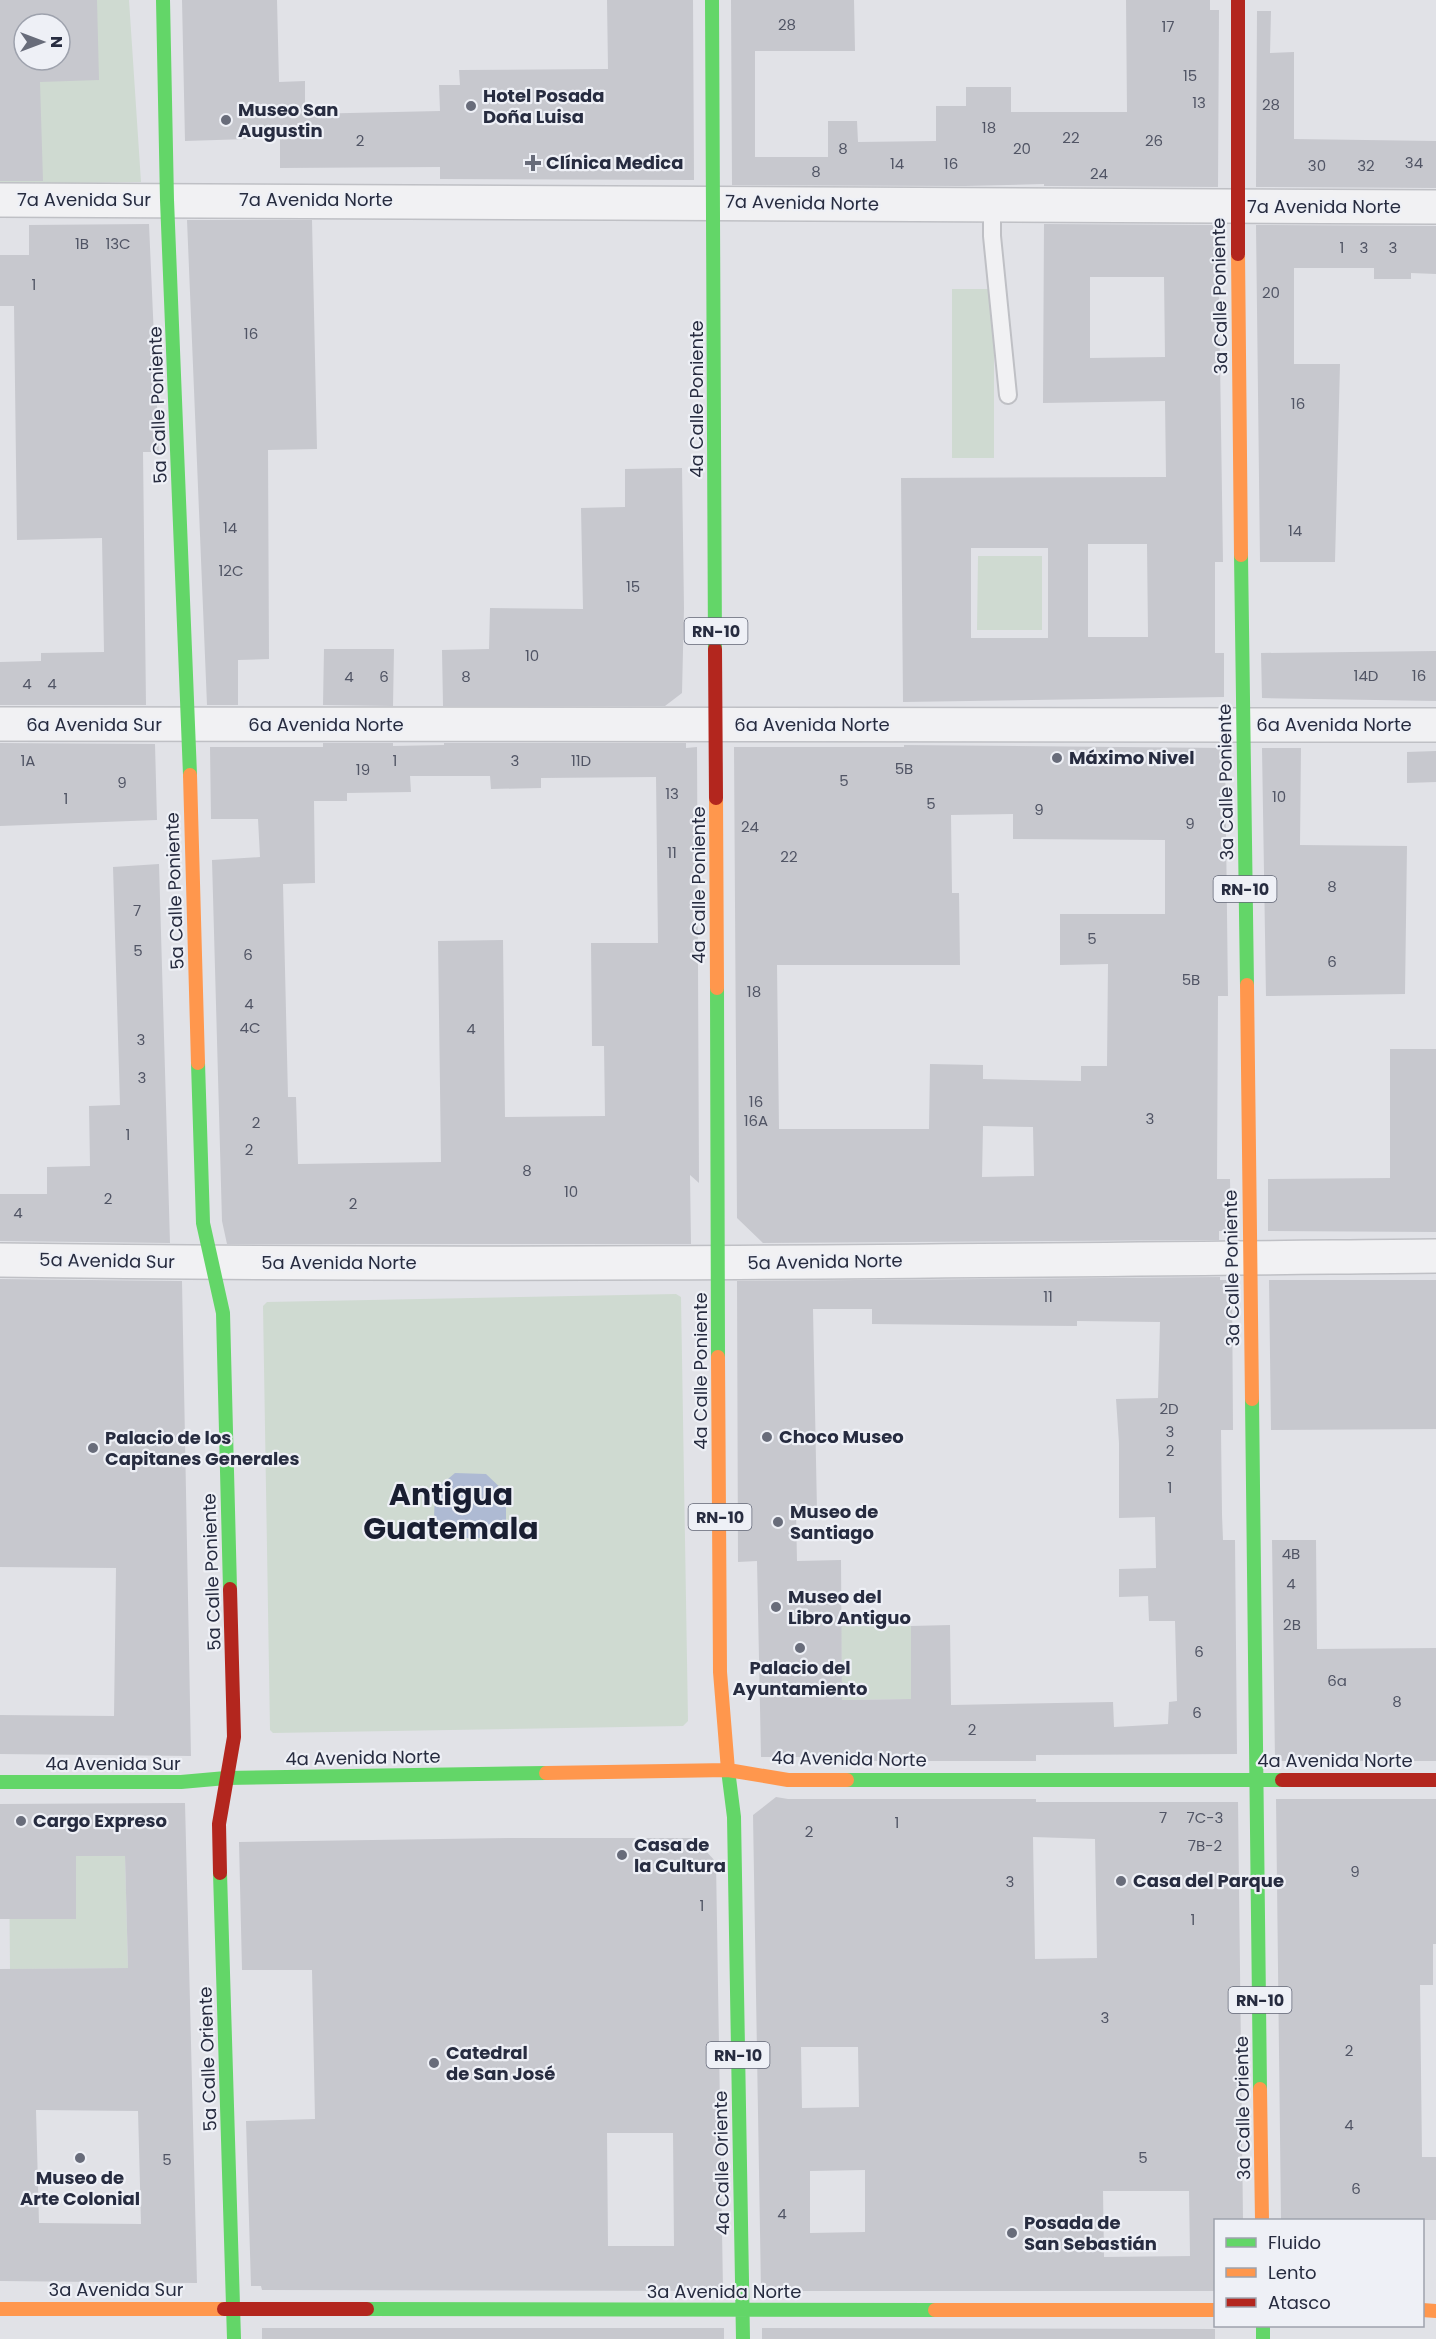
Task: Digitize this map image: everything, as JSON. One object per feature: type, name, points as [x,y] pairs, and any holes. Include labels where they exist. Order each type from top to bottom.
[{"type":"main road","name":"5a Calle Poniente","points":[[163,0],[167,200],[189,725],[203,1222],[223,1313],[234,1737],[226,1778]]},
{"type":"main road","name":"4a Calle Poniente","points":[[712,0],[715,202],[720,1672],[728,1770]]},
{"type":"main road","name":"3a Calle Poniente","points":[[1238,0],[1237,207],[1258,1779]]},
{"type":"main road","name":"4a Avenida Norte","points":[[226,1778],[728,1770],[788,1780],[1436,1780]]},
{"type":"main road","name":"4a Calle Oriente","points":[[728,1770],[734,1817],[744,2339]]},
{"type":"main road","name":"4a Avenida Sur","points":[[0,1782],[181,1782],[226,1778]]},
{"type":"main road","name":"5a Calle Oriente","points":[[226,1778],[219,1824],[234,2339]]},
{"type":"main road","name":"3a Calle Oriente","points":[[1258,1779],[1262,2219]]},
{"type":"main road","name":"3a Avenida Norte","points":[[233,2308],[1214,2310]]},
{"type":"main road","name":"3a Avenida Sur","points":[[0,2309],[233,2308]]},
{"type":"street","name":"7a Avenida Sur","points":[[0,200],[167,200]]},
{"type":"street","name":"7a Avenida Norte","points":[[167,200],[1436,207]]},
{"type":"street","name":"6a Avenida Sur","points":[[0,724],[189,725]]},
{"type":"street","name":"6a Avenida Norte","points":[[189,725],[1436,725]]},
{"type":"street","name":"5a Avenida Norte","points":[[213,1263],[719,1263],[1436,1256]]},
{"type":"street","name":"5a Avenida Sur","points":[[0,1260],[213,1263]]},
{"type":"lane","points":[[992,205],[992,236],[1008,395]]},
{"type":"shaded area","points":[[0,0],[129,0],[141,182],[0,184]]},
{"type":"shaded area","points":[[952,289],[994,289],[994,458],[952,458]]},
{"type":"shaded area","points":[[978,556],[1042,556],[1042,630],[977,630]]},
{"type":"shaded area","points":[[676,1294],[681,1297],[688,1721],[683,1726],[273,1733],[270,1730],[263,1306],[267,1302]]},
{"type":"shaded area","points":[[841,1626],[911,1626],[911,1699],[842,1700]]},
{"type":"shaded area","points":[[9,1856],[125,1856],[128,1968],[10,1969]]},
{"type":"water","points":[[455,1473],[486,1474],[506,1493],[506,1521],[485,1538],[455,1538],[434,1519],[435,1490]]},
{"type":"building","points":[[0,0],[97,0],[99,80],[40,82],[43,181],[0,181]]},
{"type":"building","points":[[182,0],[277,0],[279,82],[305,81],[305,114],[440,111],[439,85],[460,85],[459,70],[608,69],[607,0],[693,0],[694,180],[440,179],[440,167],[280,168],[280,138],[185,141]]},
{"type":"building","points":[[731,0],[854,0],[855,51],[755,51],[755,157],[828,157],[828,121],[857,121],[858,142],[936,141],[936,106],[966,106],[966,87],[1011,87],[1011,112],[1127,112],[1126,0],[1210,0],[1210,10],[1219,10],[1218,187],[1044,186],[1044,184],[732,185]]},
{"type":"building","points":[[1257,11],[1271,11],[1270,53],[1294,52],[1294,139],[1436,141],[1436,188],[1256,187]]},
{"type":"building","points":[[187,220],[312,220],[317,449],[268,450],[269,659],[238,660],[238,705],[207,705]]},
{"type":"building","points":[[149,224],[159,452],[143,452],[146,705],[0,705],[0,662],[41,661],[41,653],[104,652],[102,538],[17,540],[14,306],[0,306],[0,255],[29,255],[29,225]]},
{"type":"building","points":[[1044,224],[1218,225],[1223,562],[1215,562],[1215,653],[1224,653],[1224,697],[903,702],[901,478],[1166,477],[1165,401],[1043,403]],"holes":[[[1090,277],[1164,277],[1165,357],[1090,358]],[[1088,544],[1147,544],[1148,637],[1088,637]],[[971,548],[1048,548],[1048,638],[971,638]]]},
{"type":"building","points":[[1256,225],[1436,226],[1436,274],[1411,273],[1411,279],[1374,279],[1374,268],[1294,268],[1294,364],[1340,364],[1335,562],[1260,562]]},
{"type":"building","points":[[682,468],[684,608],[682,693],[665,706],[443,706],[442,650],[489,649],[490,608],[583,609],[581,508],[625,507],[625,469]]},
{"type":"building","points":[[324,649],[394,649],[393,706],[323,705]]},
{"type":"building","points":[[1436,651],[1436,701],[1262,698],[1261,653]]},
{"type":"building","points":[[0,743],[155,744],[157,820],[0,826]]},
{"type":"building","points":[[323,743],[393,743],[393,746],[444,745],[444,743],[686,743],[686,748],[697,747],[699,1183],[690,1175],[691,1244],[227,1244],[222,1221],[212,860],[260,857],[258,819],[211,819],[210,747],[323,747]],"holes":[[[410,776],[490,776],[491,789],[541,788],[541,778],[656,777],[658,943],[591,943],[592,1046],[604,1046],[605,1116],[505,1117],[503,940],[438,941],[441,1162],[298,1164],[296,1097],[288,1097],[283,884],[315,883],[314,801],[347,801],[347,793],[411,792]]]},
{"type":"building","points":[[904,745],[1225,748],[1228,996],[1218,996],[1217,1179],[1230,1179],[1231,1231],[1219,1231],[1219,1240],[763,1243],[737,1218],[734,747],[904,747]],"holes":[[[1013,814],[1013,839],[1165,840],[1165,914],[1060,914],[1060,965],[1108,964],[1107,1066],[1081,1066],[1081,1081],[983,1079],[983,1065],[930,1064],[929,1129],[779,1129],[777,965],[960,965],[959,893],[952,893],[951,815]],[[983,1126],[1033,1127],[1034,1176],[982,1177]]]},
{"type":"building","points":[[1262,748],[1301,748],[1300,845],[1407,846],[1405,994],[1266,996]]},
{"type":"building","points":[[1436,751],[1436,782],[1407,783],[1407,752]]},
{"type":"building","points":[[159,864],[170,1243],[0,1241],[0,1194],[47,1194],[47,1167],[90,1166],[89,1106],[120,1105],[113,867]]},
{"type":"building","points":[[1390,1049],[1436,1049],[1436,1232],[1268,1231],[1268,1179],[1390,1178]]},
{"type":"building","points":[[1220,1277],[1220,1280],[1232,1280],[1233,1430],[1221,1430],[1223,1540],[1235,1540],[1237,1754],[1036,1755],[1036,1761],[821,1761],[826,1757],[761,1757],[757,1561],[738,1562],[737,1281]],"holes":[[[813,1309],[872,1309],[872,1324],[1077,1326],[1077,1321],[1160,1322],[1158,1398],[1116,1399],[1119,1443],[1119,1518],[1155,1517],[1156,1568],[1119,1569],[1119,1597],[1148,1596],[1149,1621],[1175,1621],[1177,1701],[1169,1702],[1168,1724],[1114,1727],[1113,1702],[951,1705],[950,1625],[911,1626],[911,1699],[842,1700],[841,1560],[797,1561],[796,1511],[817,1511]]]},
{"type":"building","name":"Palacio de los Capitanes Generales","points":[[0,1279],[182,1281],[191,1756],[0,1754],[0,1715],[114,1716],[116,1568],[0,1567]]},
{"type":"building","points":[[1269,1280],[1436,1280],[1436,1429],[1271,1430]]},
{"type":"building","points":[[1272,1540],[1316,1540],[1317,1649],[1436,1648],[1436,1761],[1275,1761]]},
{"type":"building","points":[[776,1797],[788,1799],[1036,1799],[1036,1802],[1238,1802],[1243,2219],[1214,2219],[1214,2291],[761,2291],[753,1815]],"holes":[[[1033,1837],[1095,1839],[1097,1958],[1035,1959]],[[801,2047],[858,2047],[859,2107],[802,2108]],[[865,2170],[865,2232],[810,2233],[810,2171]],[[1103,2191],[1189,2191],[1190,2256],[1104,2257]]]},
{"type":"building","points":[[1276,1799],[1436,1799],[1436,1944],[1433,1944],[1433,1985],[1420,1985],[1422,2157],[1436,2157],[1436,2220],[1281,2219]]},
{"type":"building","points":[[185,1803],[197,2283],[0,2281],[0,1969],[128,1968],[125,1856],[76,1856],[76,1919],[0,1919],[0,1804]],"holes":[[[36,2110],[138,2111],[141,2224],[39,2223]]]},
{"type":"building","points":[[694,1838],[716,1862],[723,2291],[262,2290],[261,2286],[251,2286],[246,2121],[315,2119],[312,1970],[242,1970],[239,1842]],"holes":[[[607,2133],[673,2133],[674,2246],[608,2246]]]},
{"type":"building","points":[[262,2328],[724,2328],[724,2339],[262,2339]]},
{"type":"building","points":[[762,2328],[1215,2329],[1215,2339],[762,2339]]},
{"type":"traffic: fast","points":[[163,0],[167,200],[190,775]]},
{"type":"traffic: fast","points":[[712,0],[715,649]]},
{"type":"traffic: fast","points":[[1241,555],[1247,985]]},
{"type":"traffic: fast","points":[[717,988],[718,1357]]},
{"type":"traffic: fast","points":[[198,1063],[203,1223],[223,1313],[230,1589]]},
{"type":"traffic: fast","points":[[1252,1399],[1260,2089]]},
{"type":"traffic: fast","points":[[728,1770],[734,1817],[743,2339]]},
{"type":"traffic: fast","points":[[0,1782],[181,1782],[226,1778],[546,1773]]},
{"type":"traffic: fast","points":[[847,1780],[1282,1780]]},
{"type":"traffic: fast","points":[[220,1873],[234,2339]]},
{"type":"traffic: fast","points":[[367,2309],[935,2310]]},
{"type":"traffic: fast","points":[[1263,2327],[1263,2339]]},
{"type":"traffic: slow","points":[[1238,254],[1241,555]]},
{"type":"traffic: slow","points":[[190,775],[198,1063]]},
{"type":"traffic: slow","points":[[716,798],[717,988]]},
{"type":"traffic: slow","points":[[1247,985],[1252,1399]]},
{"type":"traffic: slow","points":[[718,1357],[720,1672],[728,1770]]},
{"type":"traffic: slow","points":[[546,1773],[728,1770],[788,1780],[847,1780]]},
{"type":"traffic: slow","points":[[1260,2089],[1262,2219]]},
{"type":"traffic: slow","points":[[0,2309],[224,2309]]},
{"type":"traffic: slow","points":[[935,2310],[1214,2310]]},
{"type":"traffic: slow","points":[[1424,2310],[1436,2311]]},
{"type":"traffic: jam","points":[[1238,0],[1238,254]]},
{"type":"traffic: jam","points":[[715,649],[716,798]]},
{"type":"traffic: jam","points":[[220,1873],[219,1824],[234,1737],[230,1589]]},
{"type":"traffic: jam","points":[[1282,1780],[1436,1780]]},
{"type":"traffic: jam","points":[[224,2309],[367,2309]]},
{"type":"place","name":"Hotel Posada Doña Luisa","points":[[471,106]]},
{"type":"place","name":"Museo San Augustin","points":[[226,120]]},
{"type":"place","name":"Clínica Medica","points":[[533,163]]},
{"type":"place","name":"Máximo Nivel","points":[[1057,758]]},
{"type":"place","name":"Choco Museo","points":[[767,1437]]},
{"type":"place","name":"Palacio de los Capitanes Generales","points":[[93,1448]]},
{"type":"place","name":"Museo de Santiago","points":[[778,1522]]},
{"type":"place","name":"Museo del Libro Antiguo","points":[[776,1607]]},
{"type":"place","name":"Palacio del Ayuntamiento","points":[[800,1648]]},
{"type":"place","name":"Cargo Expreso","points":[[21,1821]]},
{"type":"place","name":"Casa de la Cultura","points":[[622,1855]]},
{"type":"place","name":"Casa del Parque","points":[[1121,1881]]},
{"type":"place","name":"Catedral de San José","points":[[434,2063]]},
{"type":"place","name":"Museo de Arte Colonial","points":[[80,2158]]},
{"type":"place","name":"Posada de San Sebastián","points":[[1012,2233]]},
{"type":"district","name":"Antigua Guatemala","points":[[451,1512]]}]
